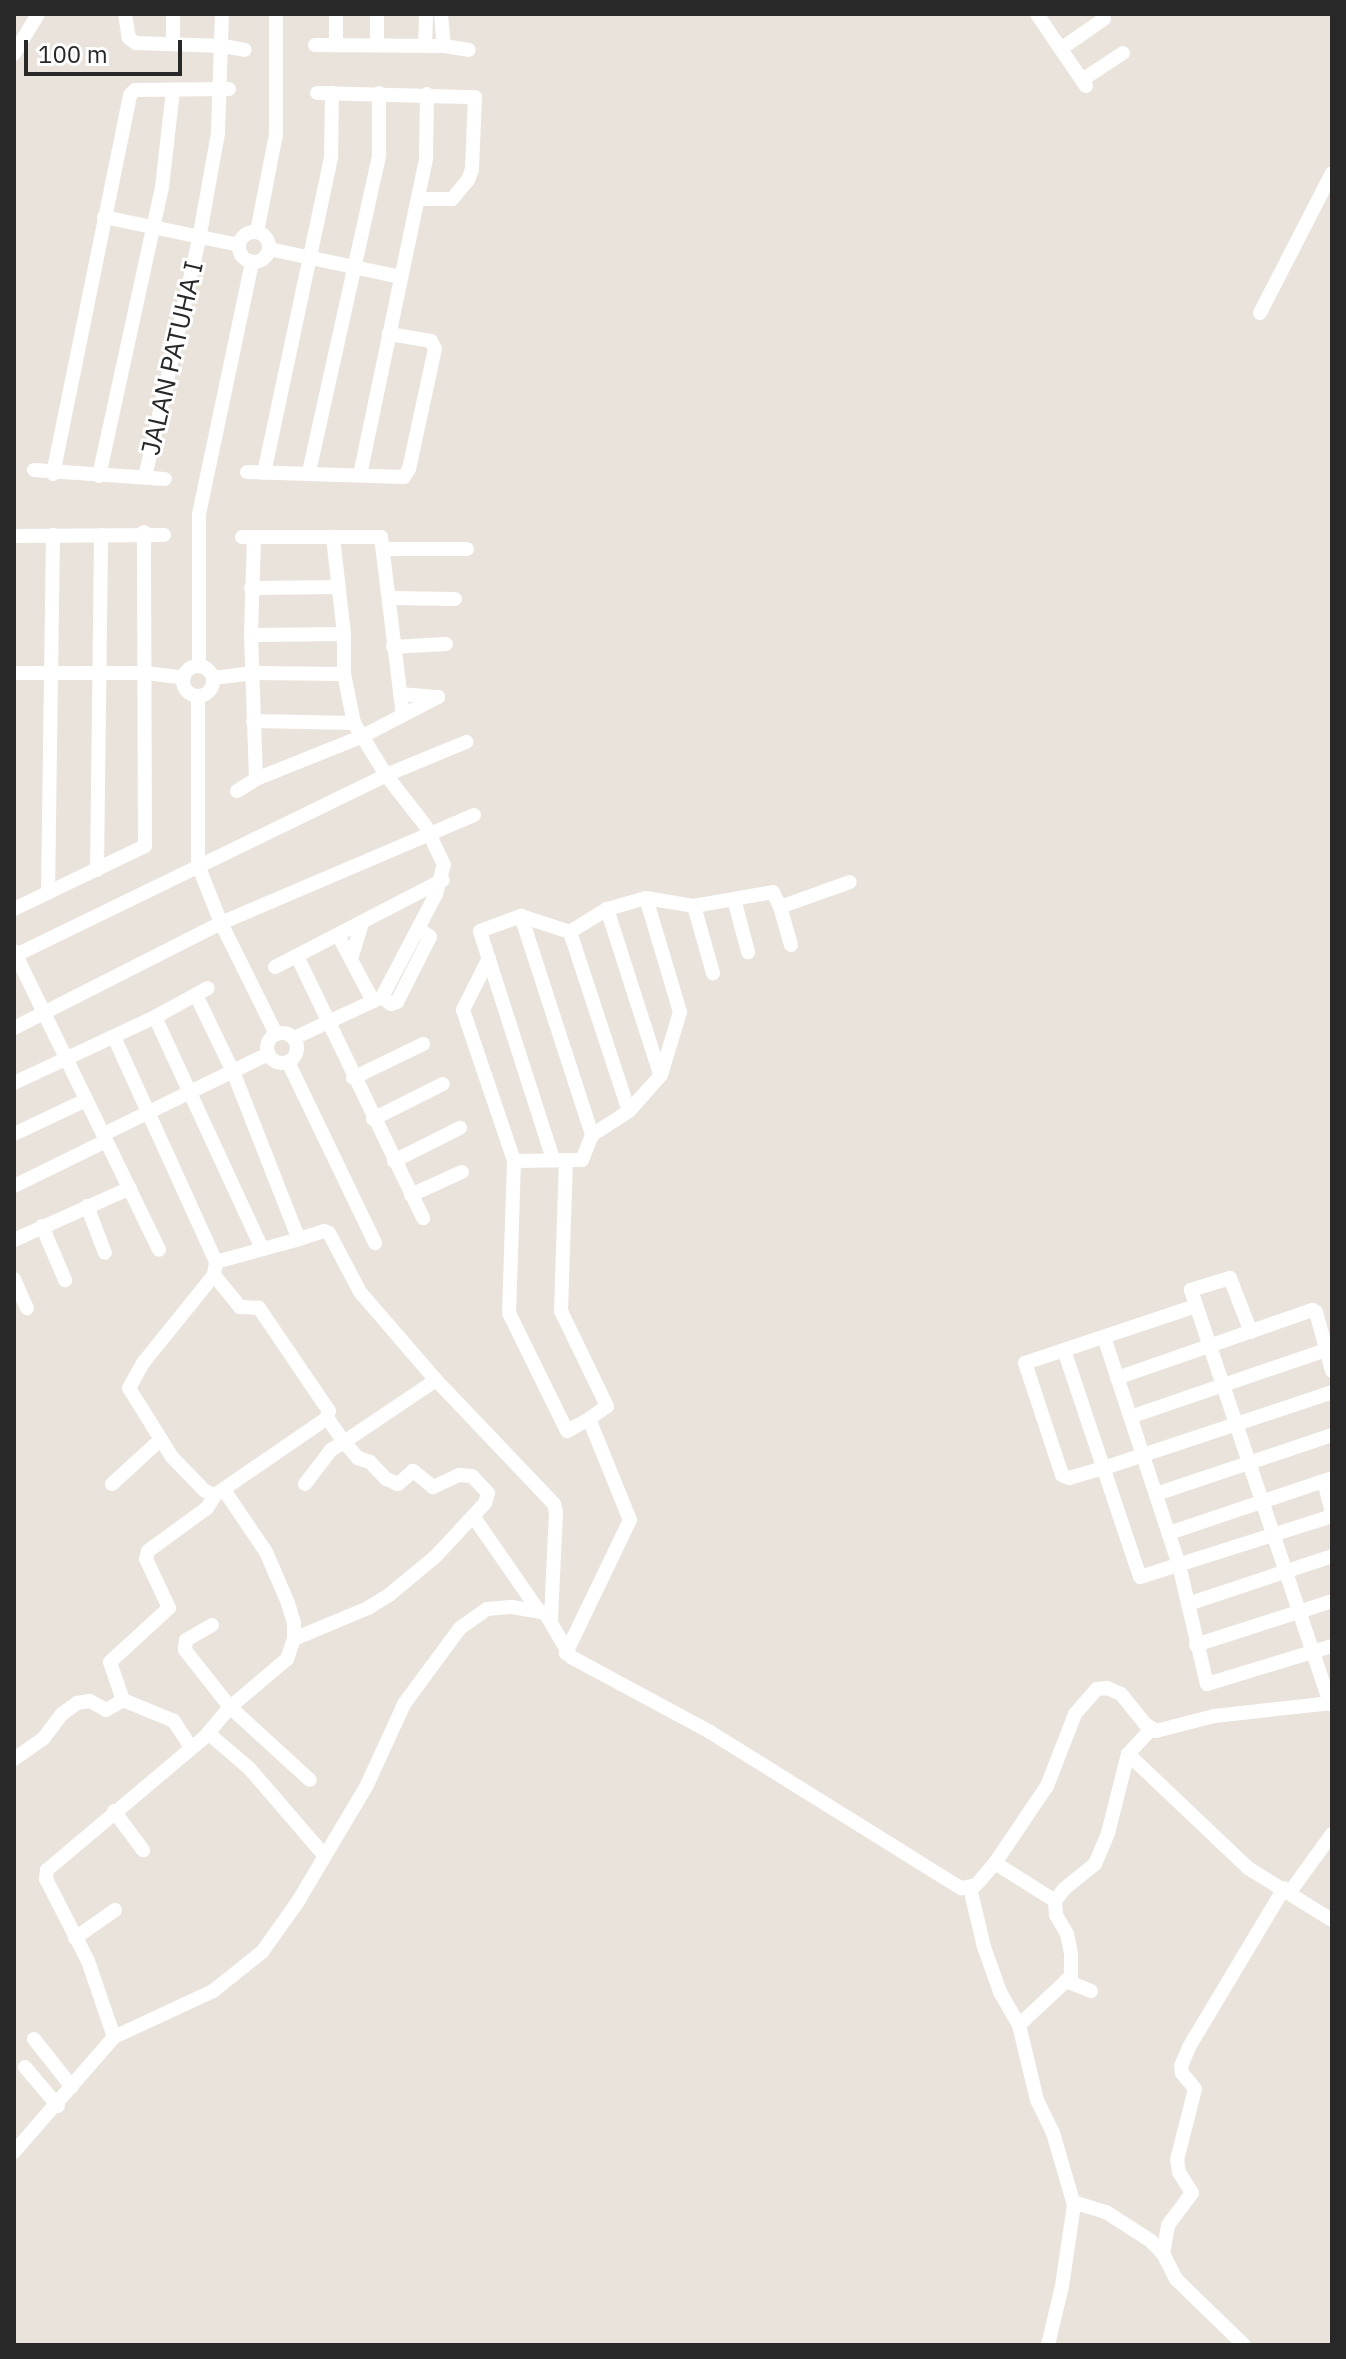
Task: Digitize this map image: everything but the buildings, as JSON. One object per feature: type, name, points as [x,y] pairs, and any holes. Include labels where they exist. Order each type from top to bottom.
[{"type":"street","points":[[14,54],[38,14]]},
{"type":"street","points":[[125,14],[129,38],[136,43],[223,46],[245,50]]},
{"type":"street","points":[[173,14],[173,44]]},
{"type":"street","name":"JALAN PATUHA I","points":[[145,477],[199,239],[218,133],[224,90],[222,14]]},
{"type":"street","points":[[257,232],[276,134],[276,14]]},
{"type":"street","points":[[336,14],[336,45]]},
{"type":"street","points":[[377,14],[377,44]]},
{"type":"street","points":[[425,46],[426,14]]},
{"type":"street","points":[[441,14],[444,46]]},
{"type":"street","points":[[1039,15],[1084,83],[1123,53]]},
{"type":"street","points":[[1062,48],[1104,19]]},
{"type":"street","points":[[315,45],[444,46],[469,50]]},
{"type":"street","points":[[53,474],[130,95],[135,90],[224,90]]},
{"type":"street","points":[[99,476],[169,147],[173,90]]},
{"type":"street","points":[[264,473],[331,157],[325,93],[475,97],[472,169],[452,199],[419,199]]},
{"type":"street","points":[[309,472],[379,155],[379,93]]},
{"type":"street","points":[[360,475],[419,199],[429,133],[427,94]]},
{"type":"street","points":[[1260,313],[1332,173]]},
{"type":"street","points":[[104,217],[239,245]]},
{"type":"street","points":[[257,232],[264,235],[269,249],[260,261],[252,262],[240,252],[239,245],[249,233],[257,232]]},
{"type":"street","points":[[269,249],[401,277]]},
{"type":"street","points":[[199,666],[199,514],[252,262]]},
{"type":"street","points":[[247,472],[309,472],[399,478],[407,474],[435,349],[431,341],[389,334]]},
{"type":"street","points":[[34,470],[53,474],[165,479]]},
{"type":"street","points":[[14,536],[144,532],[164,535]]},
{"type":"street","points":[[14,909],[145,846],[144,532]]},
{"type":"street","points":[[48,893],[53,535]]},
{"type":"street","points":[[97,870],[101,535]]},
{"type":"street","points":[[288,1062],[273,1060],[268,1054],[267,1047],[276,1034],[283,1033],[294,1038],[377,999],[419,929],[443,879],[444,865],[431,834],[386,775],[358,730],[344,674],[344,634],[333,537]]},
{"type":"street","points":[[256,779],[248,538],[333,537],[467,549]]},
{"type":"street","points":[[383,543],[403,715]]},
{"type":"street","points":[[251,588],[338,587]]},
{"type":"street","points":[[389,598],[455,599]]},
{"type":"street","points":[[251,635],[344,634]]},
{"type":"street","points":[[393,647],[446,644]]},
{"type":"street","points":[[199,666],[206,668],[213,678],[211,689],[198,696],[185,689],[184,678],[191,668],[199,666]]},
{"type":"street","points":[[14,673],[146,673],[184,678]]},
{"type":"street","points":[[213,678],[252,673],[344,674]]},
{"type":"street","points":[[237,791],[358,730],[403,715],[438,697],[400,694]]},
{"type":"street","points":[[198,696],[198,865],[221,923],[276,1034]]},
{"type":"street","points":[[253,721],[358,730]]},
{"type":"street","points":[[159,1250],[15,954],[386,775],[466,742]]},
{"type":"street","points":[[14,1028],[221,923],[474,815]]},
{"type":"street","points":[[275,967],[443,879]]},
{"type":"street","points":[[780,907],[850,882]]},
{"type":"street","points":[[489,958],[463,1010],[514,1161],[509,1313],[567,1431],[607,1406],[561,1311],[559,1160],[480,931],[521,916],[570,932],[607,909],[646,898],[694,906],[773,892],[791,945]]},
{"type":"street","points":[[514,1161],[582,1160],[592,1135],[629,1111],[661,1075],[680,1012],[646,898]]},
{"type":"street","points":[[734,899],[748,952]]},
{"type":"street","points":[[694,906],[713,973]]},
{"type":"street","points":[[607,909],[661,1075]]},
{"type":"street","points":[[521,916],[592,1135]]},
{"type":"street","points":[[351,959],[362,923]]},
{"type":"street","points":[[570,932],[629,1111]]},
{"type":"street","points":[[338,935],[377,999]]},
{"type":"street","points":[[297,956],[330,1022],[353,1078],[423,1218]]},
{"type":"street","points":[[14,1083],[202,992],[295,1223],[296,1240]]},
{"type":"street","points":[[155,1017],[262,1249]]},
{"type":"street","points":[[114,1037],[215,1269],[240,1307],[259,1308],[325,1402],[327,1418],[344,1442],[358,1458],[370,1462],[386,1479],[398,1484],[413,1471],[433,1487],[459,1475],[472,1476],[488,1493],[473,1516],[436,1556],[389,1595],[368,1608],[294,1639]]},
{"type":"street","points":[[288,1062],[297,1049],[294,1038]]},
{"type":"street","points":[[353,1078],[423,1044]]},
{"type":"street","points":[[14,1186],[148,1113],[234,1074],[268,1054]]},
{"type":"street","points":[[288,1062],[375,1243]]},
{"type":"street","points":[[373,1119],[443,1084]]},
{"type":"street","points":[[14,1134],[86,1100]]},
{"type":"street","points":[[394,1161],[460,1128]]},
{"type":"street","points":[[411,1195],[456,1178]]},
{"type":"street","points":[[14,1240],[130,1188]]},
{"type":"street","points":[[87,1206],[105,1253]]},
{"type":"street","points":[[42,1226],[65,1280]]},
{"type":"street","points":[[114,2037],[102,1997],[46,1879],[47,1870],[208,1733],[230,1707],[279,1669],[294,1639],[294,1623],[266,1552],[220,1492],[205,1491],[187,1473],[160,1440],[129,1388],[151,1353],[215,1269],[262,1249],[324,1231],[329,1233],[360,1292],[436,1380],[554,1504],[551,1619],[566,1653],[612,1681],[710,1732],[961,1888],[970,1888],[995,1863],[1047,1786],[1075,1714],[1092,1692],[1107,1688],[1121,1694],[1151,1729]]},
{"type":"street","points":[[1019,2025],[1066,1981],[1072,1966],[1070,1943],[1056,1915],[1055,1901],[1064,1889],[1095,1864],[1103,1850],[1128,1754],[1151,1729],[1164,1729],[1214,1716],[1331,1703],[1191,1293],[1193,1287],[1230,1278],[1251,1332]]},
{"type":"street","points":[[14,1279],[27,1308]]},
{"type":"street","points":[[1196,1306],[1027,1361],[1024,1365],[1062,1475],[1069,1478],[1104,1468],[1332,1392]]},
{"type":"street","points":[[1117,1378],[1312,1310],[1316,1312],[1329,1350],[1332,1371]]},
{"type":"street","points":[[1104,1337],[1179,1565],[1196,1645],[1209,1685],[1332,1646]]},
{"type":"street","points":[[1064,1350],[1140,1577],[1332,1514],[1328,1480],[1169,1533]]},
{"type":"street","points":[[1130,1417],[1329,1350]]},
{"type":"street","points":[[305,1484],[331,1450],[436,1380]]},
{"type":"street","points":[[190,1746],[174,1721],[123,1700],[110,1662],[169,1608],[146,1555],[207,1508],[220,1492],[327,1418]]},
{"type":"street","points":[[566,1653],[630,1520],[589,1419]]},
{"type":"street","points":[[1156,1494],[1332,1435]]},
{"type":"street","points":[[112,1484],[160,1440]]},
{"type":"street","points":[[473,1516],[538,1610],[551,1619]]},
{"type":"street","points":[[1188,1604],[1332,1556]]},
{"type":"street","points":[[1196,1645],[1332,1601]]},
{"type":"street","points":[[14,2152],[58,2106],[114,2037],[213,1991],[252,1962],[279,1931],[372,1776],[404,1704],[460,1628],[487,1609],[538,1610]]},
{"type":"street","points":[[212,1625],[186,1640],[183,1645],[230,1707],[310,1780]]},
{"type":"street","points":[[14,1759],[43,1739],[62,1714],[77,1703],[90,1701],[106,1710],[123,1700]]},
{"type":"street","points":[[208,1733],[249,1768],[325,1856]]},
{"type":"street","points":[[1128,1754],[1228,1851],[1332,1920]]},
{"type":"street","points":[[114,1811],[143,1850]]},
{"type":"street","points":[[1163,2254],[1168,2225],[1192,2193],[1179,2172],[1177,2160],[1195,2089],[1182,2073],[1181,2066],[1194,2037],[1287,1890],[1332,1834]]},
{"type":"street","points":[[995,1863],[1055,1901]]},
{"type":"street","points":[[970,1888],[991,1967],[1019,2025],[1037,2100],[1053,2133],[1073,2202],[1062,2286],[1048,2345]]},
{"type":"street","points":[[75,1938],[115,1910]]},
{"type":"street","points":[[1066,1981],[1091,1991]]},
{"type":"street","points":[[34,2039],[72,2087]]},
{"type":"street","points":[[25,2067],[58,2106]]},
{"type":"street","points":[[1073,2202],[1106,2212],[1151,2241],[1163,2254],[1176,2279],[1244,2345]]}]
